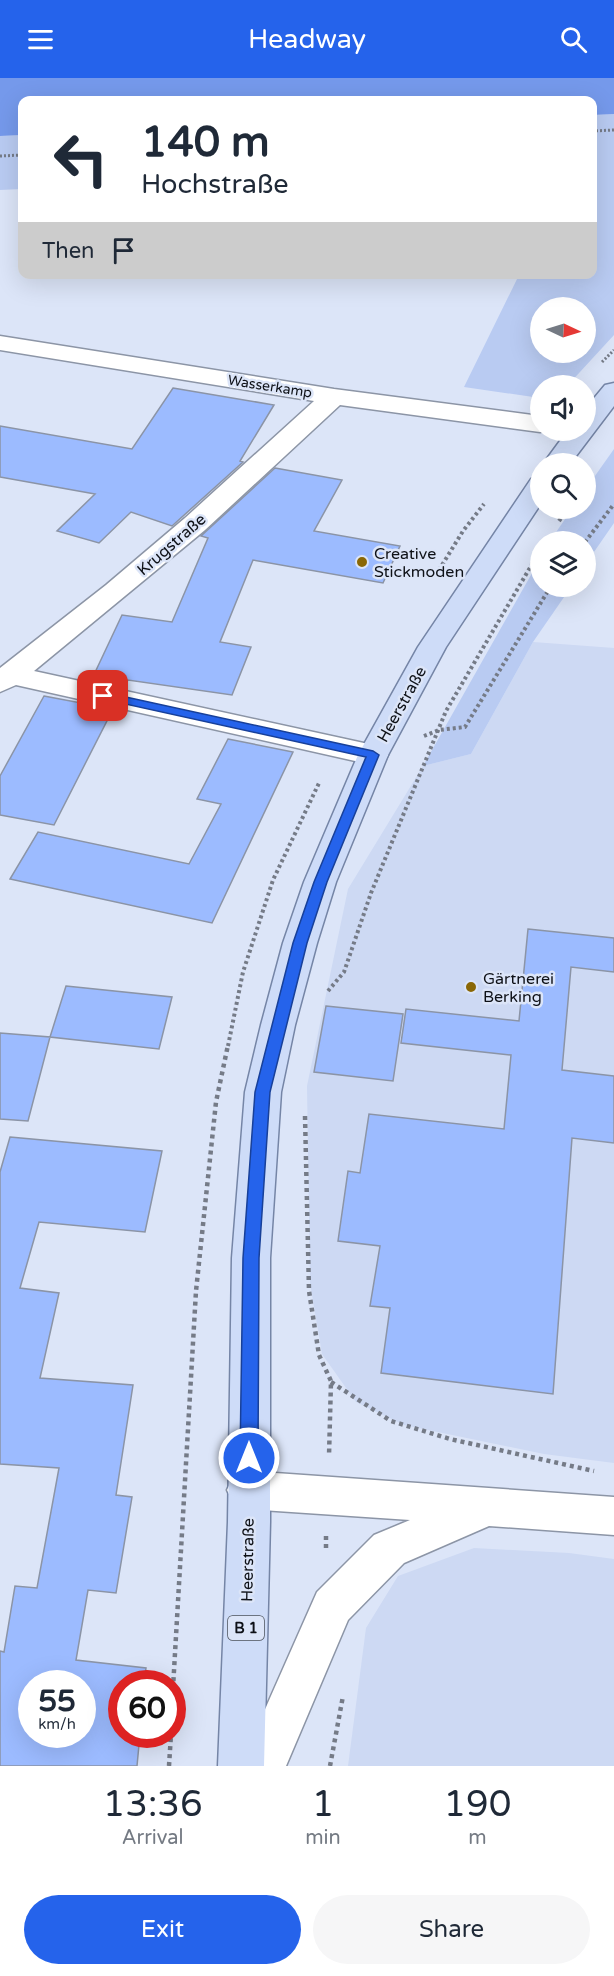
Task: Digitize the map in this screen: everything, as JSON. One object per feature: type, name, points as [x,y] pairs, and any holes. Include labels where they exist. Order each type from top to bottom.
[{"type":"main road","points":[[596,412],[614,390]]},
{"type":"main road","name":"Heerstraße","points":[[241,1766],[249,1522],[251,1258],[263,1092],[278,1026],[303,933],[320,882],[373,755],[432,647],[530,500]]},
{"type":"street","name":"Wasserkamp","points":[[0,343],[334,397],[530,423]]},
{"type":"street","name":"Krugstraße","points":[[5,679],[116,591],[195,524],[334,397]]},
{"type":"street","points":[[5,679],[373,755]]},
{"type":"street","points":[[248,1490],[614,1516]]},
{"type":"street","points":[[263,1766],[332,1606],[389,1549],[489,1507]]},
{"type":"path","points":[[597,131],[614,130]]},
{"type":"path","points":[[0,156],[18,155]]},
{"type":"path","points":[[593,531],[614,504]]},
{"type":"path","points":[[322,998],[344,972],[371,893],[446,711],[530,567]]},
{"type":"path","points":[[373,755],[439,730],[465,727],[544,597]]},
{"type":"path","points":[[304,1105],[309,1291],[319,1355],[331,1381],[329,1496],[325,1550],[354,1584]]},
{"type":"path","points":[[331,1381],[391,1421],[450,1439],[600,1472]]},
{"type":"path","points":[[330,1766],[345,1688]]},
{"type":"path","points":[[169,1766],[170,1748]]},
{"type":"shaded area","points":[[614,114],[614,335],[596,355],[596,297],[530,297],[530,363],[588,363],[577,375],[530,375],[530,397],[464,387],[517,279],[597,279],[597,115]]},
{"type":"shaded area","points":[[18,135],[18,189],[0,190],[0,136]]},
{"type":"shaded area","points":[[614,449],[614,523],[596,549],[596,531],[557,531],[565,519],[596,519],[596,474]]},
{"type":"shaded area","points":[[530,577],[530,597],[564,597],[533,642],[471,754],[423,766]]},
{"type":"shaded area","name":"Gärtnerei Berking","points":[[533,642],[614,648],[614,1463],[544,1454],[404,1425],[356,1402],[322,1354],[310,1283],[307,1086],[348,889],[423,766],[471,754]]},
{"type":"shaded area","points":[[474,1548],[569,1553],[614,1559],[614,1766],[348,1766],[366,1628],[398,1576]]},
{"type":"water","points":[[0,78],[614,78],[614,114],[597,115],[597,96],[18,96],[18,135],[0,136]]},
{"type":"building","points":[[173,388],[274,405],[240,461],[243,462],[172,526],[131,512],[99,543],[57,531],[95,494],[0,477],[0,426],[132,449]]},
{"type":"building","points":[[275,468],[342,480],[314,531],[400,546],[383,583],[253,560],[220,642],[251,647],[232,695],[128,680],[124,688],[91,681],[122,615],[172,622],[208,538],[201,536]]},
{"type":"building","points":[[44,696],[113,709],[54,825],[0,815],[0,776]]},
{"type":"building","points":[[228,739],[293,752],[212,923],[10,879],[38,832],[189,864],[221,804],[197,799]]},
{"type":"building","points":[[528,929],[614,938],[614,972],[571,967],[562,1070],[614,1076],[614,1143],[572,1138],[553,1394],[381,1373],[390,1308],[370,1306],[380,1246],[338,1241],[348,1171],[360,1173],[369,1114],[504,1129],[511,1055],[401,1043],[406,1009],[519,1021]]},
{"type":"building","points":[[66,986],[172,997],[159,1049],[50,1037]]},
{"type":"building","points":[[326,1006],[403,1014],[393,1081],[314,1072]]},
{"type":"building","points":[[0,1033],[50,1037],[28,1121],[0,1119]]},
{"type":"building","points":[[10,1137],[162,1151],[145,1232],[39,1222],[20,1288],[59,1293],[40,1378],[133,1385],[116,1495],[132,1497],[116,1593],[88,1590],[76,1660],[146,1668],[146,1670],[108,1670],[108,1748],[139,1748],[137,1766],[0,1766],[0,1651],[4,1652],[15,1586],[37,1588],[59,1468],[0,1464],[0,1172]]},
{"type":"place","name":"Creative Stickmoden","points":[[362,562]]},
{"type":"place","name":"Gärtnerei Berking","points":[[471,987]]},
{"type":"route","points":[[103,696],[373,755],[320,882],[300,943],[263,1092],[251,1258],[249,1458]]}]
